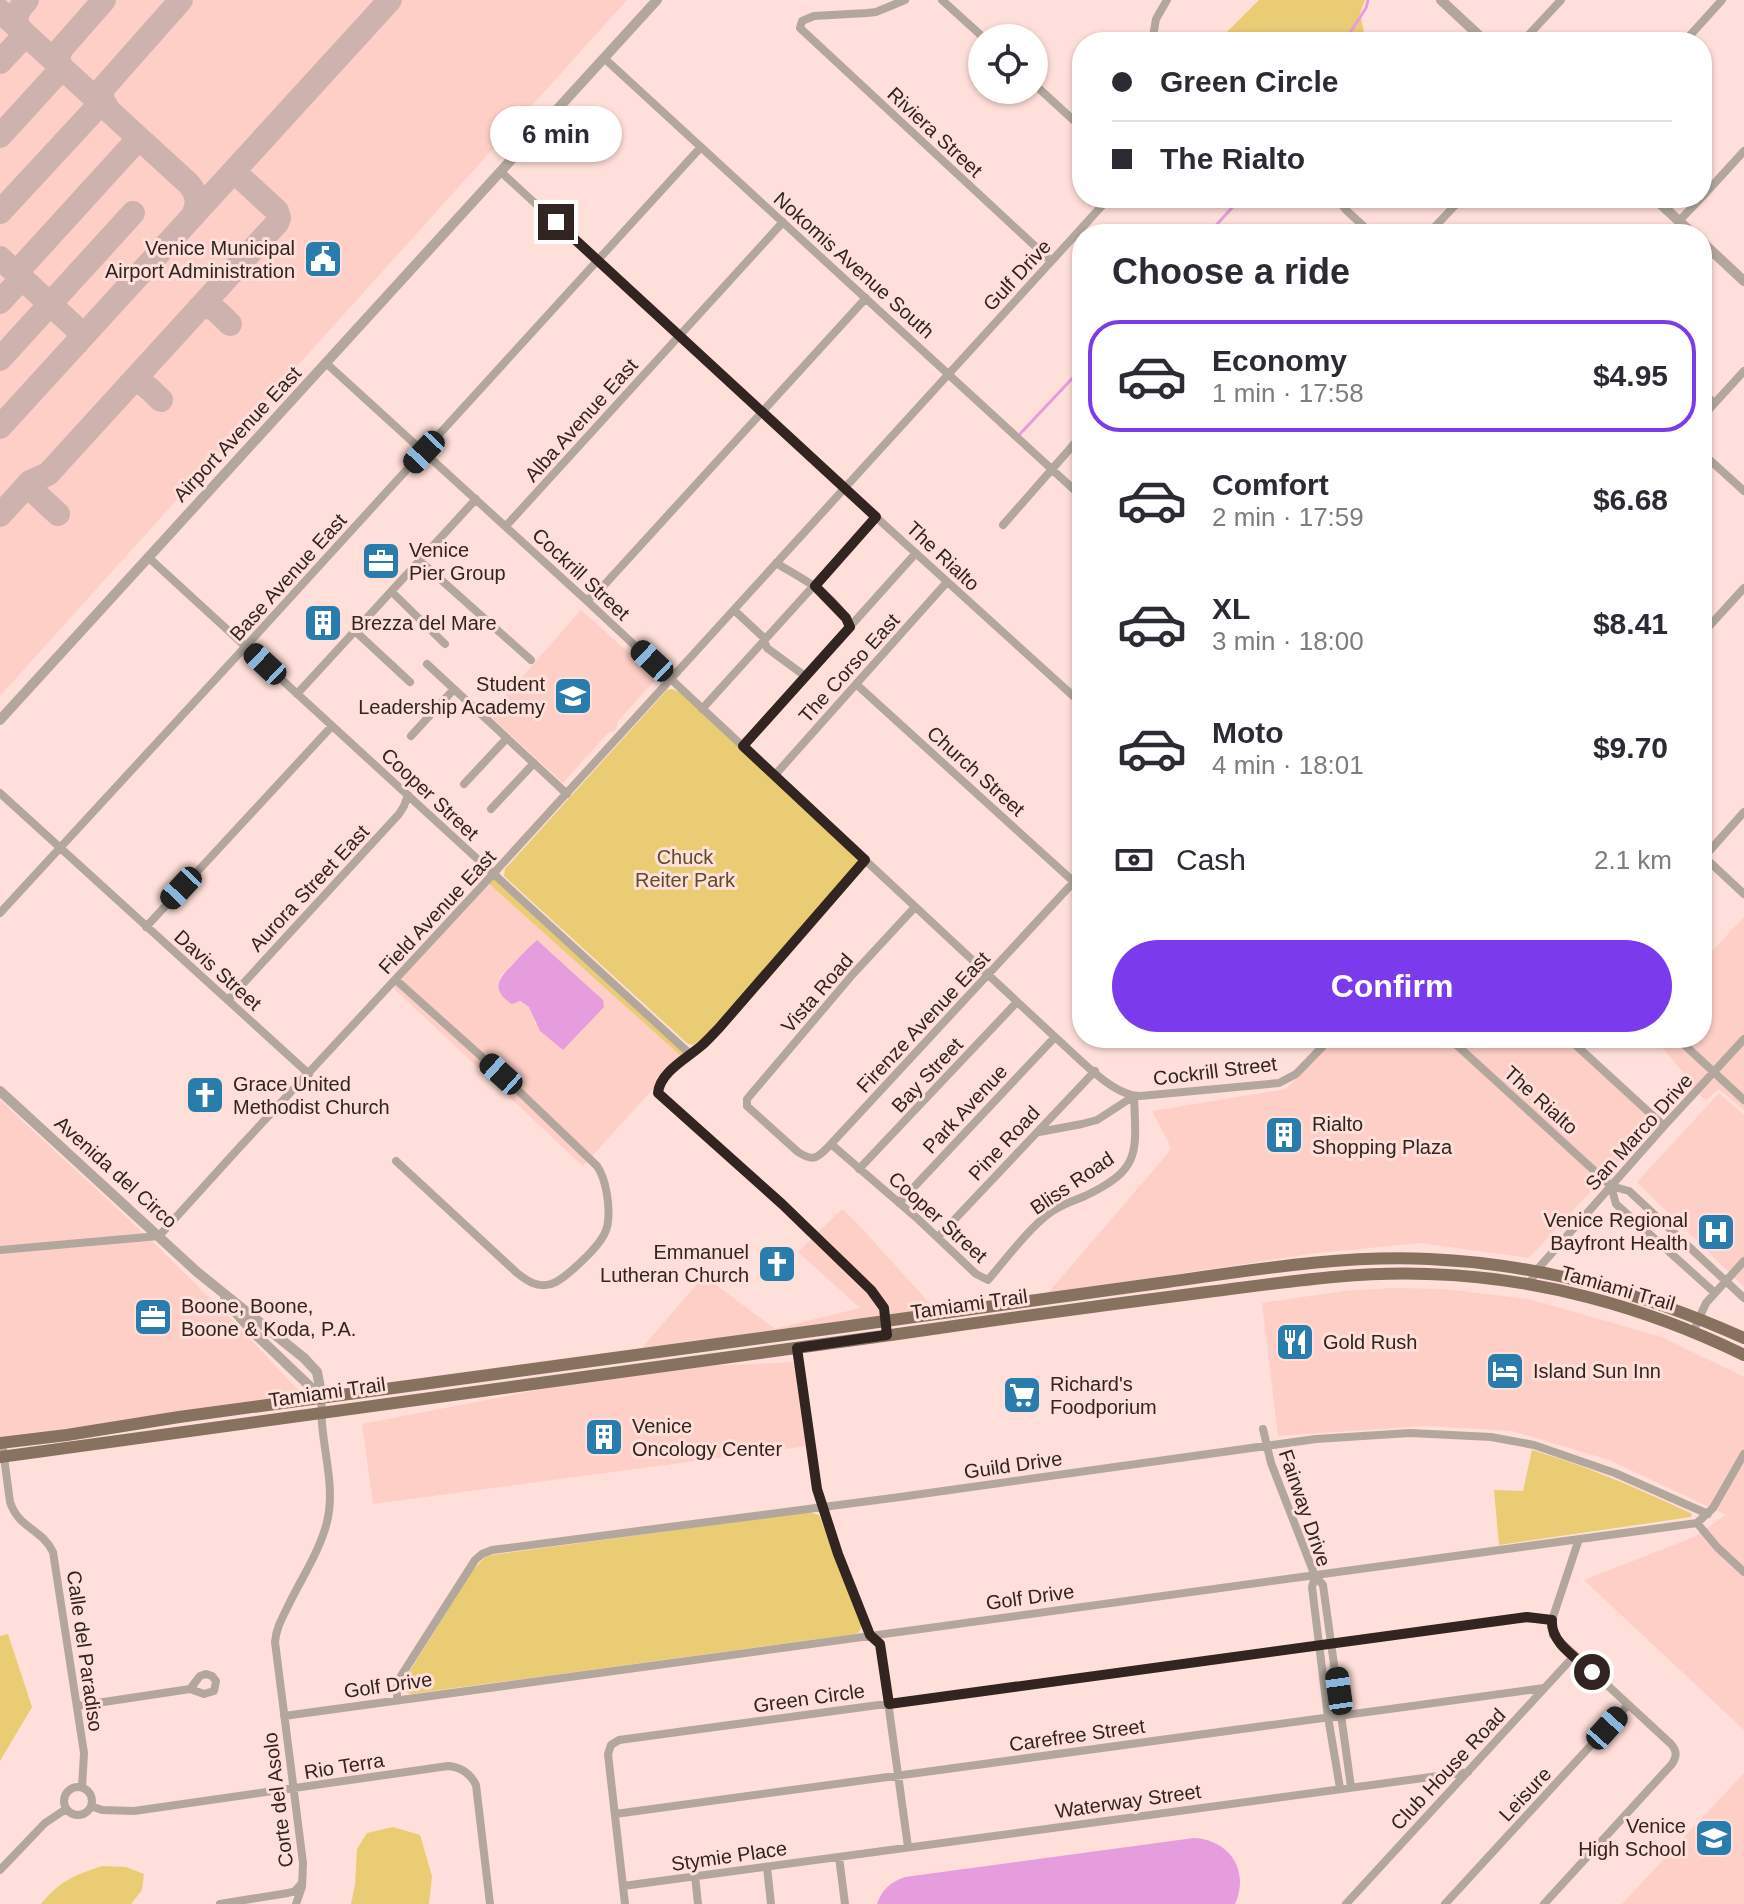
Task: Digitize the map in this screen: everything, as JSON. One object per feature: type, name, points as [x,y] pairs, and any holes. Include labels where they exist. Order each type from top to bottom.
[{"type":"main road","name":"Tamiami Trail","points":[[1,1442],[1328,1262],[1429,1259],[1536,1271],[1622,1291],[1699,1318],[1744,1338]]},
{"type":"main road","name":"Tamiami Trail","points":[[2,1457],[887,1335],[1331,1276],[1379,1273],[1489,1278],[1584,1296],[1660,1319],[1744,1355]]},
{"type":"street","name":"Airport Avenue East","points":[[0,720],[657,0]]},
{"type":"street","name":"Riviera Street","points":[[905,0],[867,13],[811,16],[800,24],[802,31],[1051,261]]},
{"type":"street","points":[[942,0],[969,24]]},
{"type":"street","points":[[1154,32],[1156,19],[1167,0]]},
{"type":"street","points":[[1441,0],[1475,32]]},
{"type":"street","points":[[1531,32],[1561,0]]},
{"type":"street","points":[[1693,32],[1722,0]]},
{"type":"street","name":"Nokomis Avenue South","points":[[604,58],[1072,488]]},
{"type":"street","points":[[1048,97],[1072,119]]},
{"type":"street","name":"Base Avenue East","points":[[0,913],[701,147]]},
{"type":"street","points":[[1712,185],[1744,151]]},
{"type":"street","name":"The Rialto","points":[[500,171],[1072,695]]},
{"type":"street","name":"Gulf Drive","points":[[1085,224],[1100,208]]},
{"type":"street","points":[[1344,208],[1361,224]]},
{"type":"street","points":[[1437,224],[1453,208]]},
{"type":"street","points":[[1665,208],[1682,224]]},
{"type":"street","points":[[1679,221],[1691,208]]},
{"type":"street","name":"Alba Avenue East","points":[[506,526],[783,222]]},
{"type":"street","name":"Gulf Drive","points":[[844,488],[1072,238]]},
{"type":"street","points":[[1712,251],[1744,281]]},
{"type":"street","points":[[586,600],[596,594],[866,298]]},
{"type":"street","name":"Cockrill Street","points":[[326,363],[506,526],[1055,1037],[1117,1090],[1134,1096],[1279,1083],[1296,1074],[1321,1048]]},
{"type":"street","points":[[1712,405],[1744,371]]},
{"type":"street","points":[[1003,525],[1072,447]]},
{"type":"street","points":[[1712,462],[1744,491]]},
{"type":"street","name":"Field Avenue East","points":[[159,1236],[844,488]]},
{"type":"street","points":[[297,694],[476,499]]},
{"type":"street","points":[[702,709],[876,517]]},
{"type":"street","points":[[743,746],[916,553]]},
{"type":"street","name":"Cooper Street","points":[[148,557],[690,1054]]},
{"type":"street","points":[[420,561],[531,660]]},
{"type":"street","points":[[776,563],[815,586],[846,618],[850,627]]},
{"type":"street","name":"The Corso East","points":[[775,775],[947,582]]},
{"type":"street","points":[[1712,623],[1744,588]]},
{"type":"street","points":[[392,592],[445,644]]},
{"type":"street","points":[[734,610],[764,640],[767,648],[805,676]]},
{"type":"street","points":[[355,631],[410,682]]},
{"type":"street","points":[[427,664],[567,794]]},
{"type":"street","name":"Church Street","points":[[856,684],[1072,880]]},
{"type":"street","points":[[411,736],[454,689]]},
{"type":"street","points":[[146,927],[332,726]]},
{"type":"street","points":[[464,784],[507,738]]},
{"type":"street","points":[[491,809],[534,763]]},
{"type":"street","name":"Davis Street","points":[[0,793],[309,1074]]},
{"type":"street","name":"Aurora Street East","points":[[228,1000],[399,814],[408,795]]},
{"type":"street","points":[[1712,846],[1744,812]]},
{"type":"street","points":[[865,860],[719,1028],[659,1085],[658,1093],[782,1204],[871,1290],[884,1308],[887,1335]]},
{"type":"street","points":[[1712,864],[1744,894]]},
{"type":"street","name":"Firenze Avenue East","points":[[831,1144],[1072,884]]},
{"type":"street","name":"Vista Road","points":[[831,1144],[815,1158],[808,1158],[746,1102],[853,974],[915,907]]},
{"type":"street","points":[[396,980],[597,1166],[603,1175],[608,1222],[602,1238],[562,1279],[553,1284],[531,1283],[396,1161]]},
{"type":"street","name":"Bay Street","points":[[859,1169],[1017,1002]]},
{"type":"street","name":"Park Avenue","points":[[899,1203],[1055,1037]]},
{"type":"street","name":"San Marco Drive","points":[[1529,1285],[1536,1271],[1744,1039]]},
{"type":"street","name":"The Rialto","points":[[1460,1048],[1611,1186],[1629,1191],[1744,1298]]},
{"type":"street","points":[[1579,1048],[1664,1126]]},
{"type":"street","points":[[1688,1048],[1744,1100]]},
{"type":"street","name":"Pine Road","points":[[938,1237],[1095,1071]]},
{"type":"street","name":"Avenida del Circo","points":[[0,1091],[208,1281],[311,1365],[317,1372],[322,1398]]},
{"type":"street","name":"Cockrill Street","points":[[1039,1132],[1097,1120],[1134,1096]]},
{"type":"street","name":"Bliss Road","points":[[988,1280],[1048,1213],[1100,1187],[1128,1164],[1135,1146],[1134,1096]]},
{"type":"street","name":"Cooper Street","points":[[831,1144],[976,1274],[988,1280]]},
{"type":"street","name":"The Rialto","points":[[1611,1186],[1616,1204],[1715,1293]]},
{"type":"street","points":[[1639,1225],[1656,1230],[1665,1225]]},
{"type":"street","points":[[0,1250],[159,1236]]},
{"type":"street","points":[[1693,1332],[1706,1303],[1744,1261]]},
{"type":"street","points":[[797,1348],[815,1481],[822,1507],[870,1635],[880,1644],[908,1847]]},
{"type":"street","name":"Corte del Asolo","points":[[296,1904],[303,1880],[303,1863],[275,1636],[320,1541],[329,1510],[330,1486],[322,1398]]},
{"type":"street","name":"Fairway Drive","points":[[1263,1429],[1315,1576],[1312,1587],[1340,1788]]},
{"type":"street","name":"Guild Drive","points":[[397,1700],[401,1676],[472,1564],[482,1554],[492,1550],[1316,1439],[1410,1433],[1477,1436],[1534,1445],[1638,1482],[1708,1514]]},
{"type":"street","name":"Calle del Paradiso","points":[[1,1442],[13,1510],[18,1519],[46,1540],[53,1552],[84,1753],[82,1787]]},
{"type":"street","points":[[1744,1454],[1718,1501],[1697,1523],[1744,1572]]},
{"type":"street","name":"Golf Drive","points":[[284,1716],[1697,1523]]},
{"type":"street","points":[[1544,1904],[1675,1760],[1676,1752],[1574,1656],[1551,1630],[1579,1539]]},
{"type":"street","points":[[1315,1576],[1323,1585],[1351,1787]]},
{"type":"street","name":"Green Circle","points":[[625,1904],[608,1754],[611,1745],[619,1740],[1522,1618],[1552,1620]]},
{"type":"street","name":"Club House Road","points":[[1346,1904],[1574,1656]]},
{"type":"street","name":"Carefree Street","points":[[615,1814],[1544,1688]]},
{"type":"street","points":[[77,1706],[190,1689]]},
{"type":"street","name":"Leisure","points":[[1445,1904],[1628,1705]]},
{"type":"street","name":"Rio Terra","points":[[91,1806],[102,1810],[134,1811],[448,1766],[464,1770],[477,1790],[490,1904]]},
{"type":"street","name":"Waterway Street","points":[[839,1857],[1468,1772]]},
{"type":"street","points":[[82,1787],[90,1794],[91,1806],[85,1813],[73,1814],[66,1809],[64,1800],[67,1791],[82,1787]]},
{"type":"street","points":[[0,1870],[45,1823],[66,1809]]},
{"type":"street","points":[[839,1857],[845,1904]]},
{"type":"street","name":"Stymie Place","points":[[623,1886],[839,1857]]},
{"type":"street","points":[[767,1867],[771,1904]]},
{"type":"street","points":[[695,1876],[698,1904]]},
{"type":"street","name":"Corte del Asolo","points":[[220,1904],[291,1893],[299,1888],[303,1880]]},
{"type":"shaded area","points":[[0,0],[627,0],[0,696]]},
{"type":"shaded area","name":"Student Leadership Academy","points":[[581,610],[657,678],[618,721],[616,730],[608,733],[563,783],[490,713]]},
{"type":"shaded area","points":[[485,880],[682,1057],[583,1166],[389,984]],"holes":[[[537,940],[603,1000],[603,1007],[535,1024],[529,1007],[499,991],[498,984],[500,976]]]},
{"type":"shaded area","points":[[1744,917],[1744,1110],[1719,1089],[1706,1100],[1689,1086],[1691,1082],[1663,1048],[1712,1048],[1712,951]]},
{"type":"shaded area","points":[[537,940],[603,1000],[604,1007],[563,1050],[540,1031],[529,1007],[520,1001],[512,1004],[500,993],[499,984],[504,974]]},
{"type":"shaded area","points":[[1324,1048],[1576,1048],[1655,1122],[1529,1258],[1420,1243],[1318,1253],[1048,1293],[1170,1151],[1171,1147],[1152,1111],[1286,1089]]},
{"type":"shaded area","name":"Venice Regional Bayfront Health","points":[[1719,1093],[1744,1115],[1744,1287],[1637,1182]]},
{"type":"shaded area","points":[[0,1100],[152,1241],[303,1395],[0,1438]]},
{"type":"shaded area","points":[[842,1209],[934,1308],[641,1349],[704,1276],[775,1329],[860,1308],[798,1252]]},
{"type":"shaded area","points":[[1445,1289],[1529,1299],[1662,1337],[1744,1377],[1744,1730],[1584,1580],[1694,1537],[1726,1515],[1609,1460],[1512,1431],[1426,1426],[1278,1436],[1262,1303],[1344,1291]]},
{"type":"shaded area","points":[[796,1362],[808,1446],[373,1504],[362,1424],[564,1385],[703,1366]]},
{"type":"shaded area","name":"Venice High School","points":[[1744,1773],[1744,1904],[1622,1904]]},
{"type":"shaded area","points":[[1194,1838],[1218,1845],[1234,1859],[1240,1880],[1235,1904],[877,1904],[888,1887],[905,1877]]},
{"type":"green space","points":[[1259,0],[1365,0],[1360,13],[1364,32],[1227,32]]},
{"type":"green space","name":"Chuck Reiter Park","points":[[667,690],[681,693],[857,857],[857,865],[708,1035],[693,1045],[688,1044],[504,876],[505,869]]},
{"type":"green space","points":[[500,868],[500,876],[690,1049],[682,1057],[485,880]]},
{"type":"green space","points":[[1532,1450],[1630,1486],[1692,1514],[1691,1517],[1499,1545],[1494,1490],[1523,1491]]},
{"type":"green space","points":[[810,1512],[819,1515],[862,1626],[855,1634],[411,1694],[404,1689],[406,1677],[473,1570],[484,1558]]},
{"type":"green space","points":[[8,1634],[32,1707],[0,1761],[0,1636]]},
{"type":"green space","points":[[393,1827],[420,1835],[432,1876],[429,1904],[351,1904],[357,1849],[367,1833]]},
{"type":"green space","points":[[102,1866],[126,1867],[144,1874],[142,1890],[131,1904],[41,1904],[68,1880]]},
{"type":"waterway","points":[[1350,32],[1368,0]]},
{"type":"waterway","points":[[1217,224],[1232,208]]},
{"type":"waterway","points":[[1019,435],[1072,379]]},
{"type":"taxiway","points":[[20,29],[17,17],[27,0]]},
{"type":"taxiway","points":[[0,136],[62,68],[58,59],[61,49],[104,0]]},
{"type":"taxiway","points":[[108,109],[101,97],[104,87],[181,0]]},
{"type":"taxiway","points":[[0,427],[390,0]]},
{"type":"taxiway","points":[[0,11],[189,184],[196,200],[192,217]]},
{"type":"taxiway","points":[[0,62],[25,35]]},
{"type":"taxiway","points":[[0,212],[101,103]]},
{"type":"taxiway","points":[[16,273],[139,138]]},
{"type":"taxiway","points":[[20,493],[30,482],[48,474],[277,223],[277,211],[240,177],[240,165]]},
{"type":"taxiway","points":[[0,359],[133,213]]},
{"type":"taxiway","points":[[0,258],[76,328],[79,335],[77,343]]},
{"type":"taxiway","points":[[0,302],[22,278]]},
{"type":"taxiway","points":[[199,308],[212,308],[230,324]]},
{"type":"taxiway","points":[[129,385],[142,384],[161,400]]},
{"type":"taxiway","points":[[0,515],[20,493],[27,490],[33,491],[58,514]]},
{"type":"place","name":"Venice Municipal Airport Administration","points":[[323,259]]},
{"type":"place","name":"Venice Pier Group","points":[[381,561]]},
{"type":"place","name":"Brezza del Mare","points":[[323,623]]},
{"type":"place","name":"Student Leadership Academy","points":[[573,696]]},
{"type":"place","name":"Grace United Methodist Church","points":[[205,1095]]},
{"type":"place","name":"Rialto Shopping Plaza","points":[[1284,1135]]},
{"type":"place","name":"Venice Regional Bayfront Health","points":[[1716,1232]]},
{"type":"place","name":"Emmanuel Lutheran Church","points":[[777,1264]]},
{"type":"place","name":"Boone, Boone, Boone & Koda, P.A.","points":[[153,1317]]},
{"type":"place","name":"Gold Rush","points":[[1295,1342]]},
{"type":"place","name":"Island Sun Inn","points":[[1505,1371]]},
{"type":"place","name":"Richard's Foodporium","points":[[1022,1395]]},
{"type":"place","name":"Venice Oncology Center","points":[[604,1437]]},
{"type":"place","name":"Venice High School","points":[[1714,1838]]},
{"type":"route","points":[[556,222],[876,517],[815,586],[846,618],[850,627],[743,746],[865,860],[719,1028],[659,1085],[658,1093],[782,1204],[871,1290],[886,1313],[887,1335],[797,1348],[817,1489],[838,1554],[870,1635],[880,1644],[889,1704],[1527,1617],[1552,1620],[1553,1635],[1592,1672]]}]
